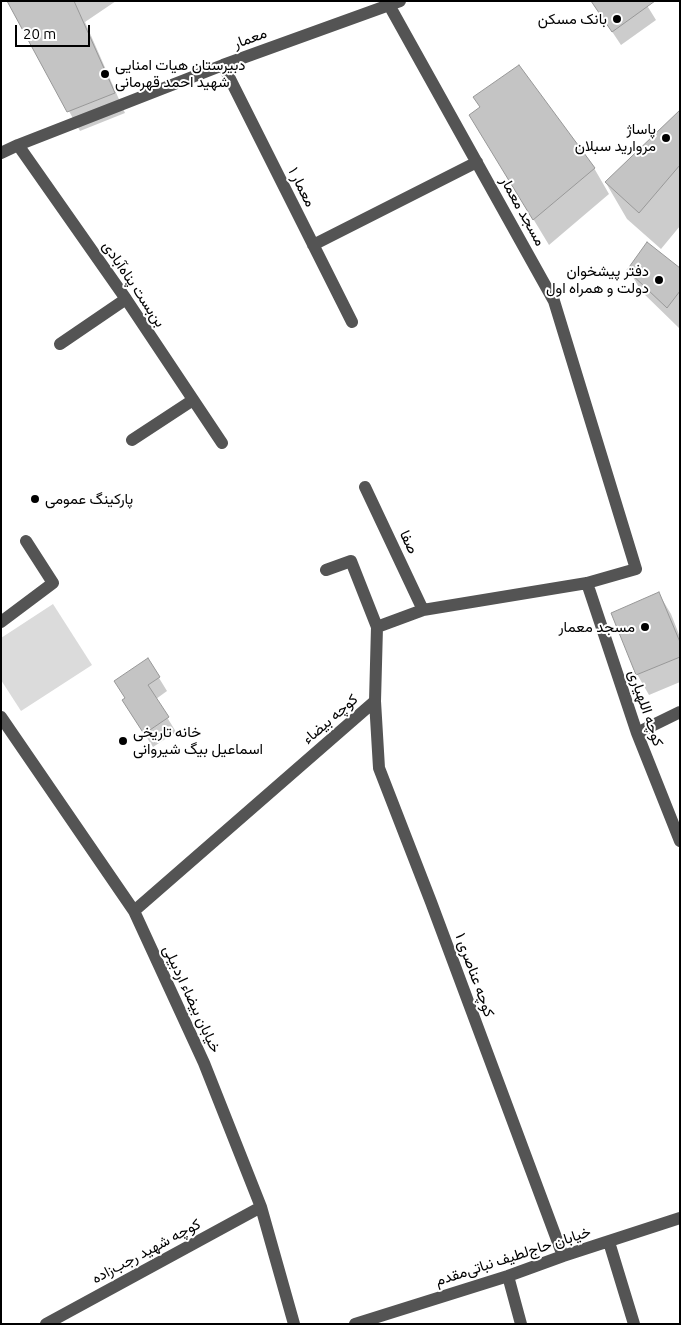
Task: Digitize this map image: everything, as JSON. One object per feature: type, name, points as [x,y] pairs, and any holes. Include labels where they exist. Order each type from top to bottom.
[{"type":"street","name":"معمار","points":[[1,153],[223,65],[395,3]]},
{"type":"street","name":"مسجد معمار","points":[[395,3],[477,162],[554,301],[636,569],[586,583]]},
{"type":"street","name":"معمار ۱","points":[[223,65],[352,322]]},
{"type":"street","name":"بن‌بست پناه‌آبادی","points":[[18,145],[126,299],[222,443]]},
{"type":"street","points":[[313,245],[477,162]]},
{"type":"street","points":[[60,344],[126,299]]},
{"type":"street","points":[[132,440],[193,400]]},
{"type":"street","name":"صفا","points":[[365,486],[423,610]]},
{"type":"street","points":[[1,622],[52,583],[26,541]]},
{"type":"street","points":[[326,570],[350,561],[377,627],[423,610],[586,583]]},
{"type":"street","name":"کوچه اللهیاری","points":[[586,583],[637,733],[680,841]]},
{"type":"street","name":"کوچه بیضاء","points":[[134,912],[376,701],[377,627]]},
{"type":"street","name":"کوچه عناصری ۱","points":[[376,701],[379,768],[562,1256]]},
{"type":"street","points":[[637,733],[680,712]]},
{"type":"street","name":"خیابان بیضاء اردبیلی","points":[[1,717],[134,912],[204,1063],[261,1208],[294,1324]]},
{"type":"street","name":"کوچه شهید رجب‌زاده","points":[[46,1324],[261,1208]]},
{"type":"street","name":"خیابان حاج‌لطیف نباتی‌مقدم","points":[[355,1324],[508,1276],[562,1256],[680,1218]]},
{"type":"street","points":[[609,1242],[634,1324]]},
{"type":"street","points":[[508,1276],[520,1324]]},
{"type":"shaded area","points":[[53,604],[92,665],[21,711],[1,680],[1,638]]},
{"type":"building","points":[[7,1],[74,1],[115,93],[67,112]]},
{"type":"building","name":"بانک مسکن","points":[[591,1],[655,1],[612,32]]},
{"type":"building","points":[[519,65],[595,168],[533,220],[469,115],[480,107],[473,97]]},
{"type":"building","name":"پاساژ مروارید سبلان","points":[[680,110],[680,165],[639,213],[605,182]]},
{"type":"building","name":"دفتر پیشخوان دولت و همراه اول","points":[[647,242],[680,268],[680,291],[667,308],[627,270]]},
{"type":"building","name":"مسجد معمار","points":[[659,592],[680,642],[680,657],[636,675],[611,613]]},
{"type":"building","points":[[148,658],[160,677],[148,685],[169,717],[144,734],[122,700],[125,698],[114,681]]},
{"type":"place","name":"بانک مسکن","points":[[617,19]]},
{"type":"place","name":"دبیرستان هیات امنایی شهید احمد قهرمانی","points":[[105,74]]},
{"type":"place","name":"پاساژ مروارید سبلان","points":[[666,138]]},
{"type":"place","name":"دفتر پیشخوان دولت و همراه اول","points":[[659,280]]},
{"type":"place","name":"پارکینگ عمومی","points":[[35,499]]},
{"type":"place","name":"مسجد معمار","points":[[645,627]]},
{"type":"place","name":"خانه تاریخی اسماعیل بیگ شیروانی","points":[[123,741]]}]
